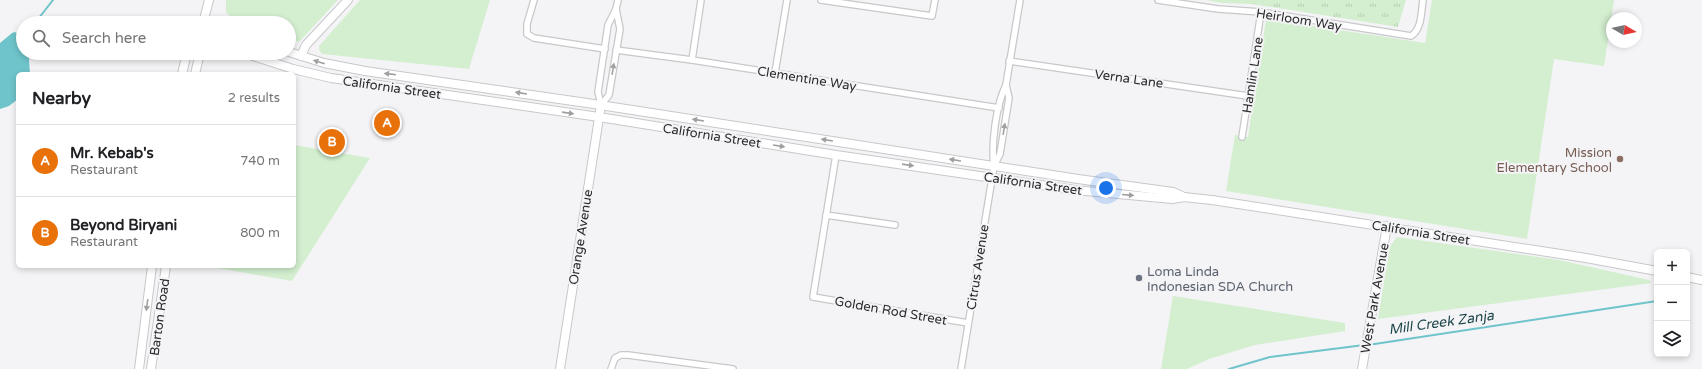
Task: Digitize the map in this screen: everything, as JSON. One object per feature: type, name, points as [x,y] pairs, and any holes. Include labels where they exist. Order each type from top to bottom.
[{"type":"main road","points":[[204,16],[210,0]]},
{"type":"main road","points":[[301,56],[306,45],[348,0]]},
{"type":"main road","name":"California Street","points":[[296,54],[336,66],[1173,192],[1184,197]]},
{"type":"main road","points":[[183,72],[186,60]]},
{"type":"main road","points":[[195,72],[198,60]]},
{"type":"main road","name":"California Street","points":[[266,60],[314,75],[373,85],[599,117],[836,155],[1075,190],[1212,200],[1387,226],[1654,270]]},
{"type":"main road","points":[[373,85],[375,72]]},
{"type":"main road","name":"Orange Avenue","points":[[560,369],[601,105]]},
{"type":"main road","name":"West Park Avenue","points":[[1362,369],[1387,226]]},
{"type":"main road","name":"Barton Road","points":[[139,369],[152,268]]},
{"type":"main road","name":"Barton Road","points":[[151,369],[166,268]]},
{"type":"main road","points":[[1690,278],[1702,280]]},
{"type":"street","points":[[534,0],[527,24],[527,34],[534,38],[604,48]]},
{"type":"street","name":"Orange Avenue","points":[[601,105],[598,92],[604,48],[608,25],[616,9],[618,0]]},
{"type":"street","points":[[692,60],[701,0]]},
{"type":"street","points":[[775,73],[787,0]]},
{"type":"street","points":[[821,0],[932,16],[935,0]]},
{"type":"street","name":"Citrus Avenue","points":[[994,166],[992,154],[1000,97],[1006,85],[1020,0]]},
{"type":"street","name":"Heirloom Way","points":[[1158,0],[1218,9],[1261,12],[1401,36],[1410,36],[1416,33],[1419,27],[1423,0]]},
{"type":"street","name":"Orange Avenue","points":[[601,105],[609,95],[620,29],[616,9]]},
{"type":"street","name":"Hamlin Lane","points":[[1242,137],[1261,12]]},
{"type":"street","name":"Clementine Way","points":[[616,50],[692,60],[999,108]]},
{"type":"street","name":"Verna Lane","points":[[1010,61],[1248,96]]},
{"type":"street","name":"Citrus Avenue","points":[[961,369],[992,177],[994,166],[1000,154],[1009,98],[1006,85]]},
{"type":"street","points":[[836,155],[826,214],[895,225]]},
{"type":"street","name":"Golden Rod Street","points":[[826,214],[813,297],[968,323]]},
{"type":"street","points":[[611,369],[615,358],[618,356],[628,355],[697,366],[733,369]]},
{"type":"green space","points":[[226,0],[338,0],[299,42],[296,41],[296,16],[231,16],[226,12]]},
{"type":"green space","points":[[360,0],[490,0],[469,69],[322,54],[319,50],[319,46]]},
{"type":"green space","points":[[1206,0],[1406,0],[1398,27],[1252,4],[1223,3]]},
{"type":"green space","points":[[1432,0],[1614,0],[1612,12],[1606,12],[1607,48],[1604,66],[1554,59],[1527,239],[1226,191],[1235,135],[1248,137],[1266,19],[1425,43]]},
{"type":"green space","points":[[296,145],[370,158],[292,281],[217,268],[296,268]]},
{"type":"green space","points":[[1397,237],[1559,260],[1649,280],[1652,283],[1378,319],[1390,246]]},
{"type":"green space","points":[[1173,296],[1345,323],[1345,331],[1255,345],[1209,359],[1187,369],[1161,369]]},
{"type":"water","points":[[12,33],[16,33],[16,60],[29,60],[30,72],[16,72],[16,101],[9,106],[0,109],[0,43]]},
{"type":"waterway","points":[[40,16],[53,0]]},
{"type":"waterway","name":"Mill Creek Zanja","points":[[1368,345],[1654,301]]},
{"type":"waterway","name":"Mill Creek Zanja","points":[[1229,369],[1270,357],[1364,345]]},
{"type":"place","name":"Mr. Kebab's","points":[[387,123]]},
{"type":"place","name":"Beyond Biryani","points":[[332,142]]},
{"type":"place","name":"Mission Elementary School","points":[[1620,159]]},
{"type":"place","name":"Loma Linda Indonesian SDA Church","points":[[1139,278]]}]
